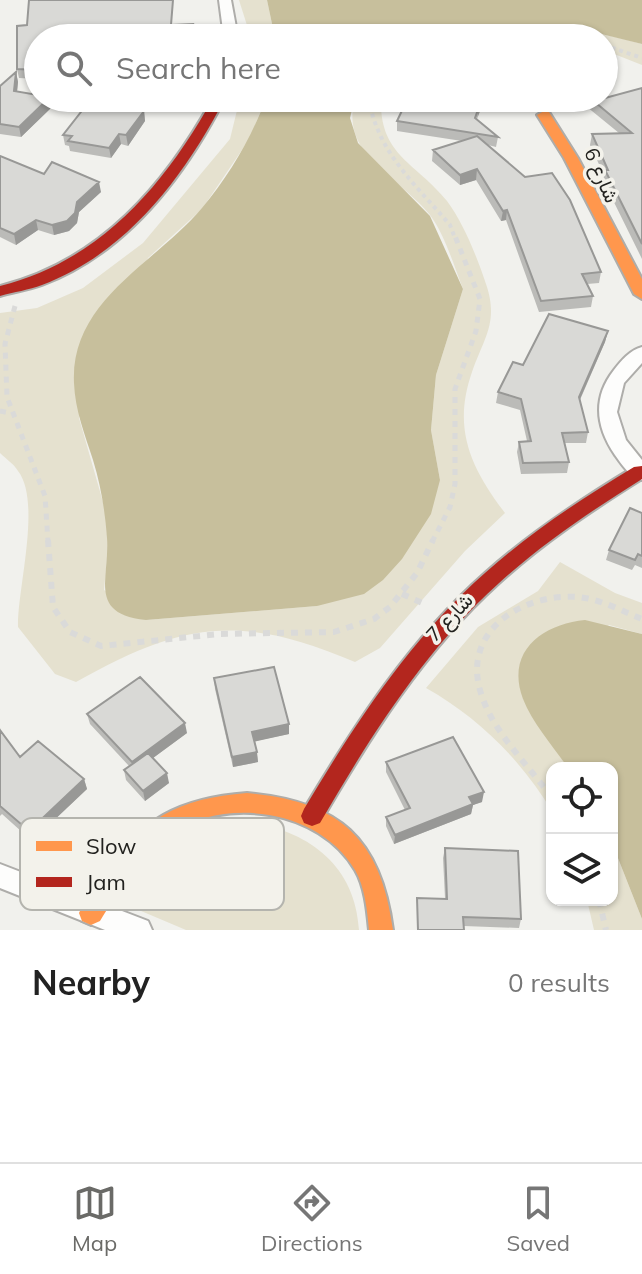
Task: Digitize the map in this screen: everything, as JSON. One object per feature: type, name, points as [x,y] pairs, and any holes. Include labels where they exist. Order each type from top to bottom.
[{"type":"street","points":[[225,0],[229,24]]},
{"type":"street","points":[[0,291],[22,290],[49,279],[97,246],[155,195],[201,136],[212,112]]},
{"type":"street","name":"شارع 6","points":[[544,115],[563,142],[610,244],[642,294]]},
{"type":"street","points":[[641,472],[617,445],[607,417],[608,390],[621,368],[642,353]]},
{"type":"street","name":"شارع 7","points":[[312,816],[377,704],[449,616],[512,554],[554,522],[598,493],[641,472]]},
{"type":"street","points":[[177,818],[203,806],[239,800],[276,803],[312,816],[343,839],[368,872],[381,913],[381,930]]},
{"type":"street","points":[[0,876],[20,884]]},
{"type":"street","points":[[84,910],[138,930]]},
{"type":"path","points":[[618,50],[642,58]]},
{"type":"path","points":[[22,290],[5,344],[5,381],[10,413],[29,449],[45,496],[53,607],[59,621],[84,641],[101,646],[126,646],[219,634],[334,632],[355,627],[390,607],[430,552],[450,507],[455,484],[455,389],[476,331],[480,299],[450,225],[383,146],[371,112]]},
{"type":"path","points":[[0,411],[10,413]]},
{"type":"path","points":[[546,790],[488,711],[479,691],[476,652],[500,619],[532,601],[582,598],[642,619]]},
{"type":"path","points":[[600,906],[606,930]]},
{"type":"shaded area","points":[[239,0],[267,0],[272,24],[247,24]]},
{"type":"shaded area","points":[[267,0],[642,0],[642,44],[618,38],[618,24],[272,24]]},
{"type":"shaded area","points":[[618,38],[642,44],[642,65],[618,56]]},
{"type":"shaded area","points":[[237,112],[260,112],[250,138],[202,209],[148,258],[79,418],[105,509],[108,547],[104,590],[146,620],[317,606],[440,480],[431,430],[436,375],[463,289],[435,223],[418,201],[375,164],[364,150],[356,135],[353,112],[382,112],[386,133],[393,146],[447,201],[474,252],[490,297],[491,309],[488,330],[466,393],[465,430],[474,464],[505,513],[465,551],[380,648],[355,662],[278,636],[245,631],[212,631],[181,636],[148,647],[76,682],[55,674],[18,627],[27,547],[28,503],[25,485],[18,471],[0,453],[0,313],[37,308],[83,288],[143,243],[230,139]]},
{"type":"shaded area","points":[[352,112],[350,118],[358,143],[430,216],[463,289],[436,375],[431,430],[440,480],[431,514],[402,559],[383,580],[364,594],[317,606],[146,620],[128,616],[115,610],[106,592],[105,518],[98,479],[76,403],[76,354],[86,328],[119,285],[183,228],[212,196],[247,142],[260,113]]},
{"type":"shaded area","points":[[560,562],[615,593],[642,603],[642,634],[609,625],[523,699],[564,762],[546,762],[546,802],[527,774],[497,741],[463,712],[426,688],[478,627],[538,591]]},
{"type":"shaded area","points":[[585,620],[642,634],[642,919],[618,858],[618,762],[564,762],[523,699],[519,667],[524,654],[542,634]]},
{"type":"shaded area","points":[[284,831],[307,842],[337,868],[348,886],[359,930],[186,930],[139,910],[284,910]]},
{"type":"shaded area","points":[[618,858],[642,919],[642,930],[594,930],[588,906],[618,906]]},
{"type":"building","points":[[29,0],[173,0],[171,24],[27,24]]},
{"type":"building","points":[[24,25],[24,69],[17,69],[17,26]]},
{"type":"building","points":[[16,72],[14,91],[24,93],[24,112],[35,112],[19,127],[0,124],[0,86]]},
{"type":"building","points":[[642,88],[642,244],[605,170],[608,170],[592,134],[632,133],[607,112],[618,112],[618,94]]},
{"type":"building","points":[[81,112],[143,112],[126,135],[119,134],[109,148],[68,141],[72,136],[63,135]]},
{"type":"building","points":[[401,112],[477,112],[475,118],[498,137],[397,121]]},
{"type":"building","points":[[477,136],[525,177],[552,173],[570,200],[601,272],[582,274],[593,296],[541,301],[507,210],[503,211],[477,169],[460,175],[433,150]]},
{"type":"building","points":[[0,156],[44,174],[52,162],[99,182],[77,202],[75,213],[67,221],[52,225],[36,220],[14,234],[0,228]]},
{"type":"building","points":[[549,314],[608,331],[579,397],[588,432],[562,433],[569,462],[523,463],[519,442],[531,441],[521,399],[498,392],[513,362],[523,365]]},
{"type":"building","points":[[630,508],[642,513],[642,556],[638,554],[635,560],[609,550]]},
{"type":"building","points":[[274,667],[289,724],[252,732],[257,752],[232,757],[214,678]]},
{"type":"building","points":[[140,677],[185,723],[132,762],[87,714]]},
{"type":"building","points":[[0,730],[20,757],[38,741],[84,779],[43,818],[20,818],[20,823],[0,806]]},
{"type":"building","points":[[453,737],[484,792],[469,797],[473,804],[395,835],[386,817],[410,808],[386,762]]},
{"type":"building","points":[[148,753],[167,773],[143,791],[124,770]]},
{"type":"building","points":[[445,848],[518,851],[521,919],[463,917],[464,930],[418,930],[417,898],[447,899]]},
{"type":"traffic: slow","points":[[544,115],[571,158],[642,294]]},
{"type":"traffic: slow","points":[[177,818],[220,805],[247,803],[274,805],[324,823],[345,839],[362,860],[370,877],[381,930]]},
{"type":"traffic: jam","points":[[0,291],[35,282],[69,267],[101,246],[157,192],[181,162],[212,112]]},
{"type":"traffic: jam","points":[[312,816],[378,709],[450,619],[490,579],[535,542],[584,506],[640,472]]}]
